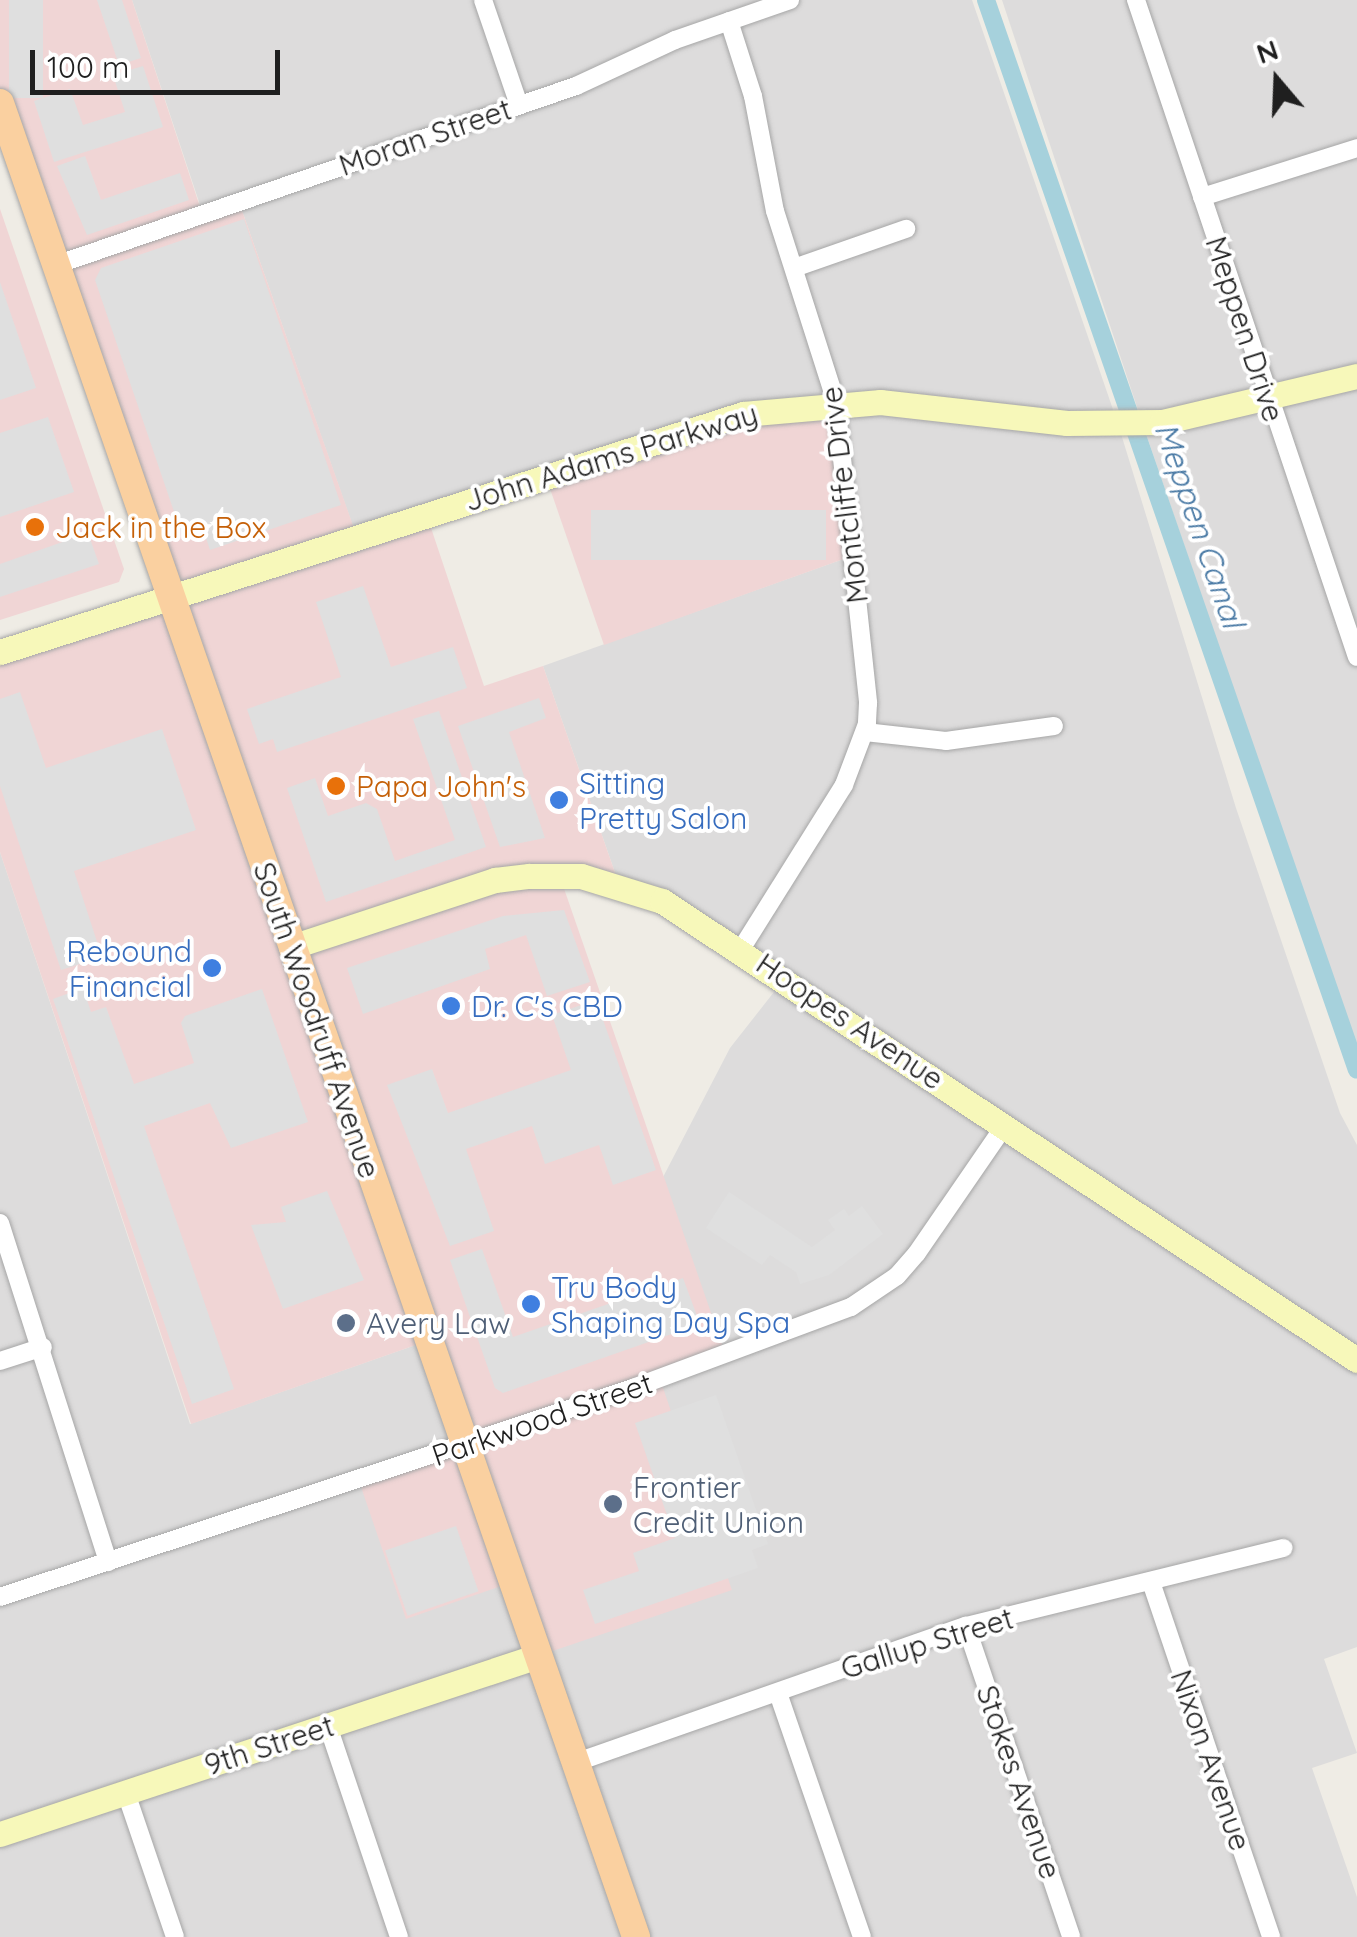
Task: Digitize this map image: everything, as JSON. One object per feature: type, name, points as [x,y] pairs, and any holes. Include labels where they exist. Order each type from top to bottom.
[{"type":"main road","name":"South Woodruff Avenue","points":[[0,103],[166,596],[467,1444],[636,1937]]},
{"type":"street","points":[[484,0],[518,105]]},
{"type":"street","name":"Moran Street","points":[[56,265],[518,105],[790,0]]},
{"type":"street","name":"Meppen Drive","points":[[1136,0],[1268,400],[1349,608],[1357,657]]},
{"type":"street","name":"Montcliffe Drive","points":[[729,21],[794,268],[836,402],[868,703],[865,732],[844,785],[741,949]]},
{"type":"street","points":[[1202,197],[1357,148]]},
{"type":"street","points":[[794,268],[906,229]]},
{"type":"street","name":"John Adams Parkway","points":[[0,652],[743,414],[836,402],[931,404],[1130,423],[1268,400],[1357,376]]},
{"type":"street","points":[[865,732],[946,741],[1054,726]]},
{"type":"street","name":"Hoopes Avenue","points":[[290,947],[495,880],[582,876],[648,896],[741,949],[1357,1360]]},
{"type":"street","name":"Parkwood Street","points":[[0,1597],[467,1444],[851,1307],[917,1253],[1005,1125]]},
{"type":"street","points":[[0,1223],[43,1347],[108,1562]]},
{"type":"street","points":[[0,1361],[43,1347]]},
{"type":"street","name":"Gallup Street","points":[[577,1762],[966,1626],[1284,1548]]},
{"type":"street","name":"Nixon Avenue","points":[[1151,1582],[1270,1937]]},
{"type":"street","name":"Stokes Avenue","points":[[966,1626],[1072,1937]]},
{"type":"street","name":"9th Street","points":[[0,1834],[538,1656]]},
{"type":"street","points":[[778,1693],[862,1937]]},
{"type":"street","points":[[328,1726],[399,1937]]},
{"type":"street","points":[[126,1793],[176,1937]]},
{"type":"shaded area","points":[[0,0],[132,0],[202,213],[239,202],[356,534],[426,513],[484,686],[543,666],[620,887],[560,877],[726,1356],[660,1379],[732,1590],[538,1656],[513,1582],[406,1619],[359,1481],[467,1444],[430,1340],[191,1424],[0,852],[0,652],[166,596],[0,103]]},
{"type":"shaded area","points":[[9,0],[43,0],[43,98],[9,98]]},
{"type":"shaded area","points":[[97,0],[122,0],[141,58],[119,65]]},
{"type":"shaded area","points":[[132,0],[972,0],[1118,424],[1236,808],[1340,1113],[1357,1145],[1357,1647],[1324,1659],[1357,1753],[1312,1768],[1357,1897],[1357,1937],[0,1937],[0,852],[190,1424],[430,1340],[660,1378],[725,1355],[661,1181],[730,1048],[785,978],[620,887],[543,666],[852,556],[836,402],[356,535],[239,202],[203,214]]},
{"type":"shaded area","points":[[1002,0],[1357,0],[1357,1052],[1142,422]]},
{"type":"shaded area","points":[[143,66],[163,127],[54,162],[34,101],[70,89],[83,125],[125,112],[113,75]]},
{"type":"shaded area","points":[[85,156],[101,200],[180,173],[189,200],[87,235],[57,166]]},
{"type":"shaded area","points":[[0,209],[124,569],[119,582],[0,620]]},
{"type":"shaded area","points":[[244,219],[341,505],[210,550],[205,535],[184,541],[95,280],[101,268]]},
{"type":"shaded area","points":[[0,282],[36,388],[0,400]]},
{"type":"shaded area","points":[[836,402],[852,556],[604,645],[546,477]]},
{"type":"shaded area","points":[[48,417],[74,492],[0,517],[0,433]]},
{"type":"shaded area","points":[[591,510],[826,510],[826,560],[591,560]]},
{"type":"shaded area","points":[[88,533],[99,564],[0,597],[0,564]]},
{"type":"shaded area","points":[[363,586],[391,667],[453,647],[467,688],[277,752],[273,739],[259,744],[247,709],[341,677],[316,602]]},
{"type":"shaded area","points":[[20,692],[46,768],[162,729],[196,830],[74,871],[102,957],[61,970],[0,786],[0,699]]},
{"type":"shaded area","points":[[539,698],[546,718],[509,732],[545,838],[500,847],[458,726]]},
{"type":"shaded area","points":[[439,711],[486,847],[326,902],[287,788],[315,778],[328,816],[366,803],[377,809],[395,861],[455,840],[413,719]]},
{"type":"shaded area","points":[[564,910],[590,982],[547,996],[526,935],[485,949],[490,969],[363,1014],[347,968],[503,916]]},
{"type":"shaded area","points":[[83,988],[91,1012],[106,1007],[134,1084],[194,1063],[181,1023],[185,1016],[262,989],[308,1122],[231,1148],[210,1103],[144,1126],[234,1389],[192,1404],[53,999]]},
{"type":"shaded area","points":[[596,1000],[656,1170],[613,1185],[599,1145],[545,1164],[532,1126],[466,1149],[494,1231],[450,1246],[387,1085],[432,1069],[448,1113],[571,1070],[552,1015]]},
{"type":"shaded area","points":[[327,1191],[364,1280],[283,1309],[251,1225],[286,1222],[281,1207]]},
{"type":"shaded area","points":[[729,1192],[812,1247],[835,1230],[828,1220],[844,1209],[849,1216],[862,1206],[883,1234],[829,1275],[800,1284],[796,1272],[770,1255],[762,1265],[706,1228]]},
{"type":"shaded area","points":[[482,1249],[513,1337],[683,1278],[700,1324],[503,1393],[495,1388],[450,1260]]},
{"type":"shaded area","points":[[716,1395],[768,1544],[752,1550],[758,1568],[595,1624],[583,1590],[639,1571],[633,1553],[675,1538],[635,1423]]},
{"type":"shaded area","points":[[456,1526],[478,1591],[408,1616],[385,1550]]},
{"type":"waterway","name":"Meppen Canal","points":[[986,0],[1357,1070]]},
{"type":"place","name":"Jack in the Box","points":[[35,527]]},
{"type":"place","name":"Papa John's","points":[[336,786]]},
{"type":"place","name":"Sitting Pretty Salon","points":[[559,800]]},
{"type":"place","name":"Rebound Financial","points":[[212,968]]},
{"type":"place","name":"Dr. C's CBD","points":[[451,1006]]},
{"type":"place","name":"Tru Body Shaping Day Spa","points":[[531,1304]]},
{"type":"place","name":"Avery Law","points":[[346,1323]]},
{"type":"place","name":"Frontier Credit Union","points":[[613,1504]]}]
